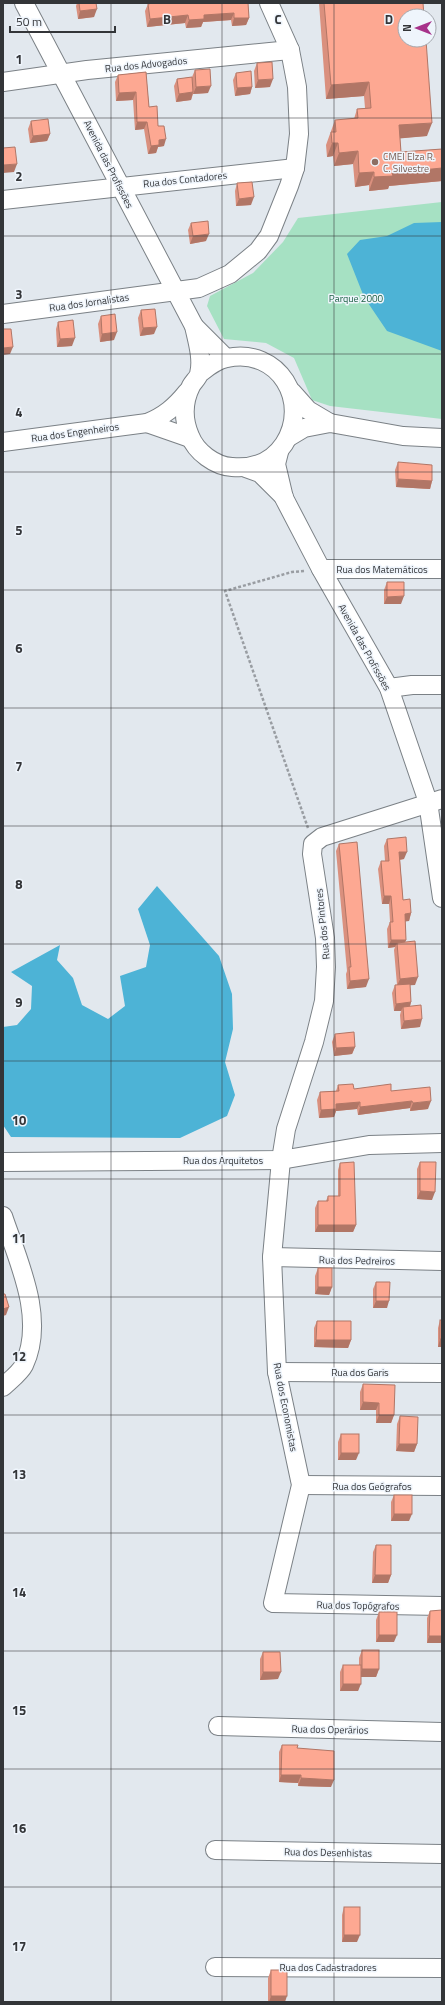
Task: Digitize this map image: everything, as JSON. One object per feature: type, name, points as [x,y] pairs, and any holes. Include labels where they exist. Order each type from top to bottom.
[{"type":"street","name":"Avenida das Profissões","points":[[24,3],[119,187],[194,326]]},
{"type":"street","name":"Rua dos Jornalistas","points":[[3,314],[199,288],[230,274],[258,251],[269,236],[278,216],[295,168],[299,134],[299,108],[290,50],[269,3]]},
{"type":"street","name":"Rua dos Advogados","points":[[3,82],[62,74],[290,50]]},
{"type":"street","name":"Rua dos Contadores","points":[[3,200],[295,168]]},
{"type":"street","points":[[194,326],[226,358]]},
{"type":"street","points":[[194,326],[199,352],[199,374]]},
{"type":"street","points":[[284,498],[260,473],[246,468],[230,467],[214,462],[200,452],[190,438],[185,423],[184,408],[188,392],[199,374],[211,364],[226,358],[242,356],[257,359],[271,366],[283,377],[291,390],[308,410],[330,423],[403,436],[442,438]]},
{"type":"street","points":[[284,498],[276,464],[279,452],[289,436],[293,426],[295,408],[291,390]]},
{"type":"street","name":"Rua dos Engenheiros","points":[[3,442],[147,423],[162,417],[175,407],[188,392]]},
{"type":"street","name":"Rua dos Engenheiros","points":[[147,423],[190,438]]},
{"type":"street","points":[[289,436],[304,428],[330,423]]},
{"type":"street","points":[[246,468],[258,465],[279,452]]},
{"type":"street","name":"Avenida das Profissões","points":[[284,498],[321,569],[389,688],[435,801],[442,898]]},
{"type":"street","name":"Rua dos Matemáticos","points":[[321,569],[442,569]]},
{"type":"street","points":[[389,688],[412,685],[442,685]]},
{"type":"street","points":[[313,844],[322,837],[435,801]]},
{"type":"street","name":"Rua dos Pintores","points":[[281,1160],[286,1129],[314,1042],[324,1001],[326,968],[325,938],[312,854],[313,844]]},
{"type":"street","name":"Rua dos Arquitetos","points":[[3,1162],[281,1160],[368,1145],[442,1143]]},
{"type":"street","name":"Rua dos Economistas","points":[[273,1603],[302,1485],[277,1372],[272,1257],[281,1160]]},
{"type":"street","points":[[3,1216],[25,1282],[30,1311],[32,1340],[24,1366],[3,1387]]},
{"type":"street","name":"Rua dos Pedreiros","points":[[272,1257],[442,1261]]},
{"type":"street","name":"Rua dos Garis","points":[[277,1372],[442,1373]]},
{"type":"street","name":"Rua dos Geógrafos","points":[[302,1485],[442,1486]]},
{"type":"street","name":"Rua dos Topógrafos","points":[[273,1603],[442,1606]]},
{"type":"street","name":"Rua dos Operários","points":[[218,1726],[442,1732]]},
{"type":"street","name":"Rua dos Desenhistas","points":[[215,1850],[442,1854]]},
{"type":"street","name":"Rua dos Cadastradores","points":[[215,1967],[442,1968]]},
{"type":"path","points":[[313,844],[225,590],[292,572],[321,569]]},
{"type":"green space","name":"Parque 2000","points":[[442,202],[442,419],[330,406],[312,400],[294,358],[266,343],[224,339],[207,306],[210,296],[253,273],[283,242],[298,218]]},
{"type":"water","points":[[442,222],[442,351],[387,331],[364,297],[347,254],[360,240],[387,236],[414,223]]},
{"type":"water","points":[[157,886],[219,956],[232,994],[233,1029],[225,1062],[235,1095],[227,1116],[180,1138],[11,1137],[3,1125],[3,1027],[17,1025],[31,1009],[32,986],[11,972],[60,945],[57,960],[73,978],[82,1005],[108,1019],[125,1006],[120,976],[146,967],[150,945],[138,909]]},
{"type":"building","points":[[79,3],[96,3],[97,9],[80,11]]},
{"type":"building","points":[[248,3],[249,18],[234,18],[234,13],[204,15],[204,19],[189,20],[188,15],[150,19],[148,4]]},
{"type":"building","points":[[324,3],[423,3],[423,8],[397,8],[397,48],[427,48],[432,123],[399,125],[401,152],[442,149],[442,168],[392,173],[393,176],[374,177],[374,172],[359,173],[358,151],[339,153],[338,143],[332,143],[331,132],[336,132],[335,120],[358,118],[357,109],[371,108],[369,82],[331,85]]},
{"type":"building","points":[[272,62],[273,79],[258,80],[257,63]]},
{"type":"building","points":[[210,69],[211,86],[196,87],[195,70]]},
{"type":"building","points":[[251,71],[252,87],[237,88],[236,73]]},
{"type":"building","points":[[146,72],[149,107],[157,106],[158,126],[164,126],[166,139],[159,140],[159,145],[151,146],[147,122],[137,122],[136,92],[119,93],[118,75]]},
{"type":"building","points":[[192,77],[193,92],[179,94],[177,79]]},
{"type":"building","points":[[48,119],[50,134],[33,136],[31,121]]},
{"type":"building","points":[[15,147],[17,164],[3,165],[3,148]]},
{"type":"building","points":[[252,182],[254,197],[239,199],[237,183]]},
{"type":"building","points":[[208,221],[209,234],[193,236],[191,223]]},
{"type":"building","points":[[155,309],[157,327],[143,328],[141,310]]},
{"type":"building","points":[[115,314],[117,332],[102,334],[101,316]]},
{"type":"building","points":[[73,320],[75,338],[60,339],[58,322]]},
{"type":"building","points":[[3,329],[11,329],[13,347],[3,348]]},
{"type":"building","points":[[398,462],[432,465],[432,481],[398,479]]},
{"type":"building","points":[[387,582],[404,582],[404,596],[387,597]]},
{"type":"building","points":[[406,837],[407,852],[399,852],[403,900],[410,899],[411,913],[405,914],[406,940],[391,940],[390,922],[393,922],[391,896],[384,896],[381,861],[389,861],[387,839]]},
{"type":"building","points":[[357,842],[369,979],[350,981],[349,967],[351,967],[339,844]]},
{"type":"building","points":[[415,941],[418,977],[400,979],[397,943]]},
{"type":"building","points":[[410,984],[411,1002],[396,1004],[395,985]]},
{"type":"building","points":[[421,1005],[422,1019],[404,1021],[403,1007]]},
{"type":"building","points":[[354,1032],[355,1047],[336,1048],[335,1034]]},
{"type":"building","points":[[353,1084],[354,1089],[391,1084],[391,1091],[430,1087],[431,1101],[413,1103],[412,1101],[360,1107],[360,1102],[336,1104],[336,1109],[321,1110],[320,1092],[339,1091],[338,1085]]},
{"type":"building","points":[[354,1162],[356,1225],[318,1225],[318,1201],[328,1201],[328,1196],[340,1196],[340,1163]]},
{"type":"building","points":[[420,1162],[436,1162],[435,1192],[420,1191]]},
{"type":"building","points":[[318,1268],[332,1268],[332,1287],[318,1287]]},
{"type":"building","points":[[376,1282],[390,1282],[389,1301],[376,1301]]},
{"type":"building","points":[[3,1294],[5,1294],[9,1307],[3,1309]]},
{"type":"building","points":[[440,1320],[442,1320],[442,1339],[440,1339]]},
{"type":"building","points":[[317,1321],[351,1321],[351,1340],[316,1340]]},
{"type":"building","points":[[363,1384],[395,1385],[394,1415],[379,1415],[379,1403],[363,1402]]},
{"type":"building","points":[[400,1416],[418,1417],[417,1444],[399,1444]]},
{"type":"building","points":[[341,1434],[359,1434],[359,1453],[341,1453]]},
{"type":"building","points":[[394,1495],[412,1495],[412,1514],[394,1514]]},
{"type":"building","points":[[376,1545],[391,1545],[391,1575],[375,1575]]},
{"type":"building","points":[[442,1610],[442,1636],[429,1636],[430,1611]]},
{"type":"building","points":[[379,1612],[397,1612],[397,1635],[379,1635]]},
{"type":"building","points":[[362,1650],[379,1650],[379,1669],[362,1669]]},
{"type":"building","points":[[263,1652],[280,1652],[281,1672],[263,1672]]},
{"type":"building","points":[[343,1665],[361,1665],[361,1684],[343,1684]]},
{"type":"building","points":[[282,1745],[298,1745],[297,1748],[334,1751],[334,1780],[301,1778],[301,1775],[281,1775]]},
{"type":"building","points":[[344,1907],[360,1907],[360,1935],[344,1935]]},
{"type":"building","points":[[271,1970],[287,1970],[287,1996],[271,1996]]},
{"type":"place","name":"CMEI Elza R. C. Silvestre","points":[[375,162]]}]
